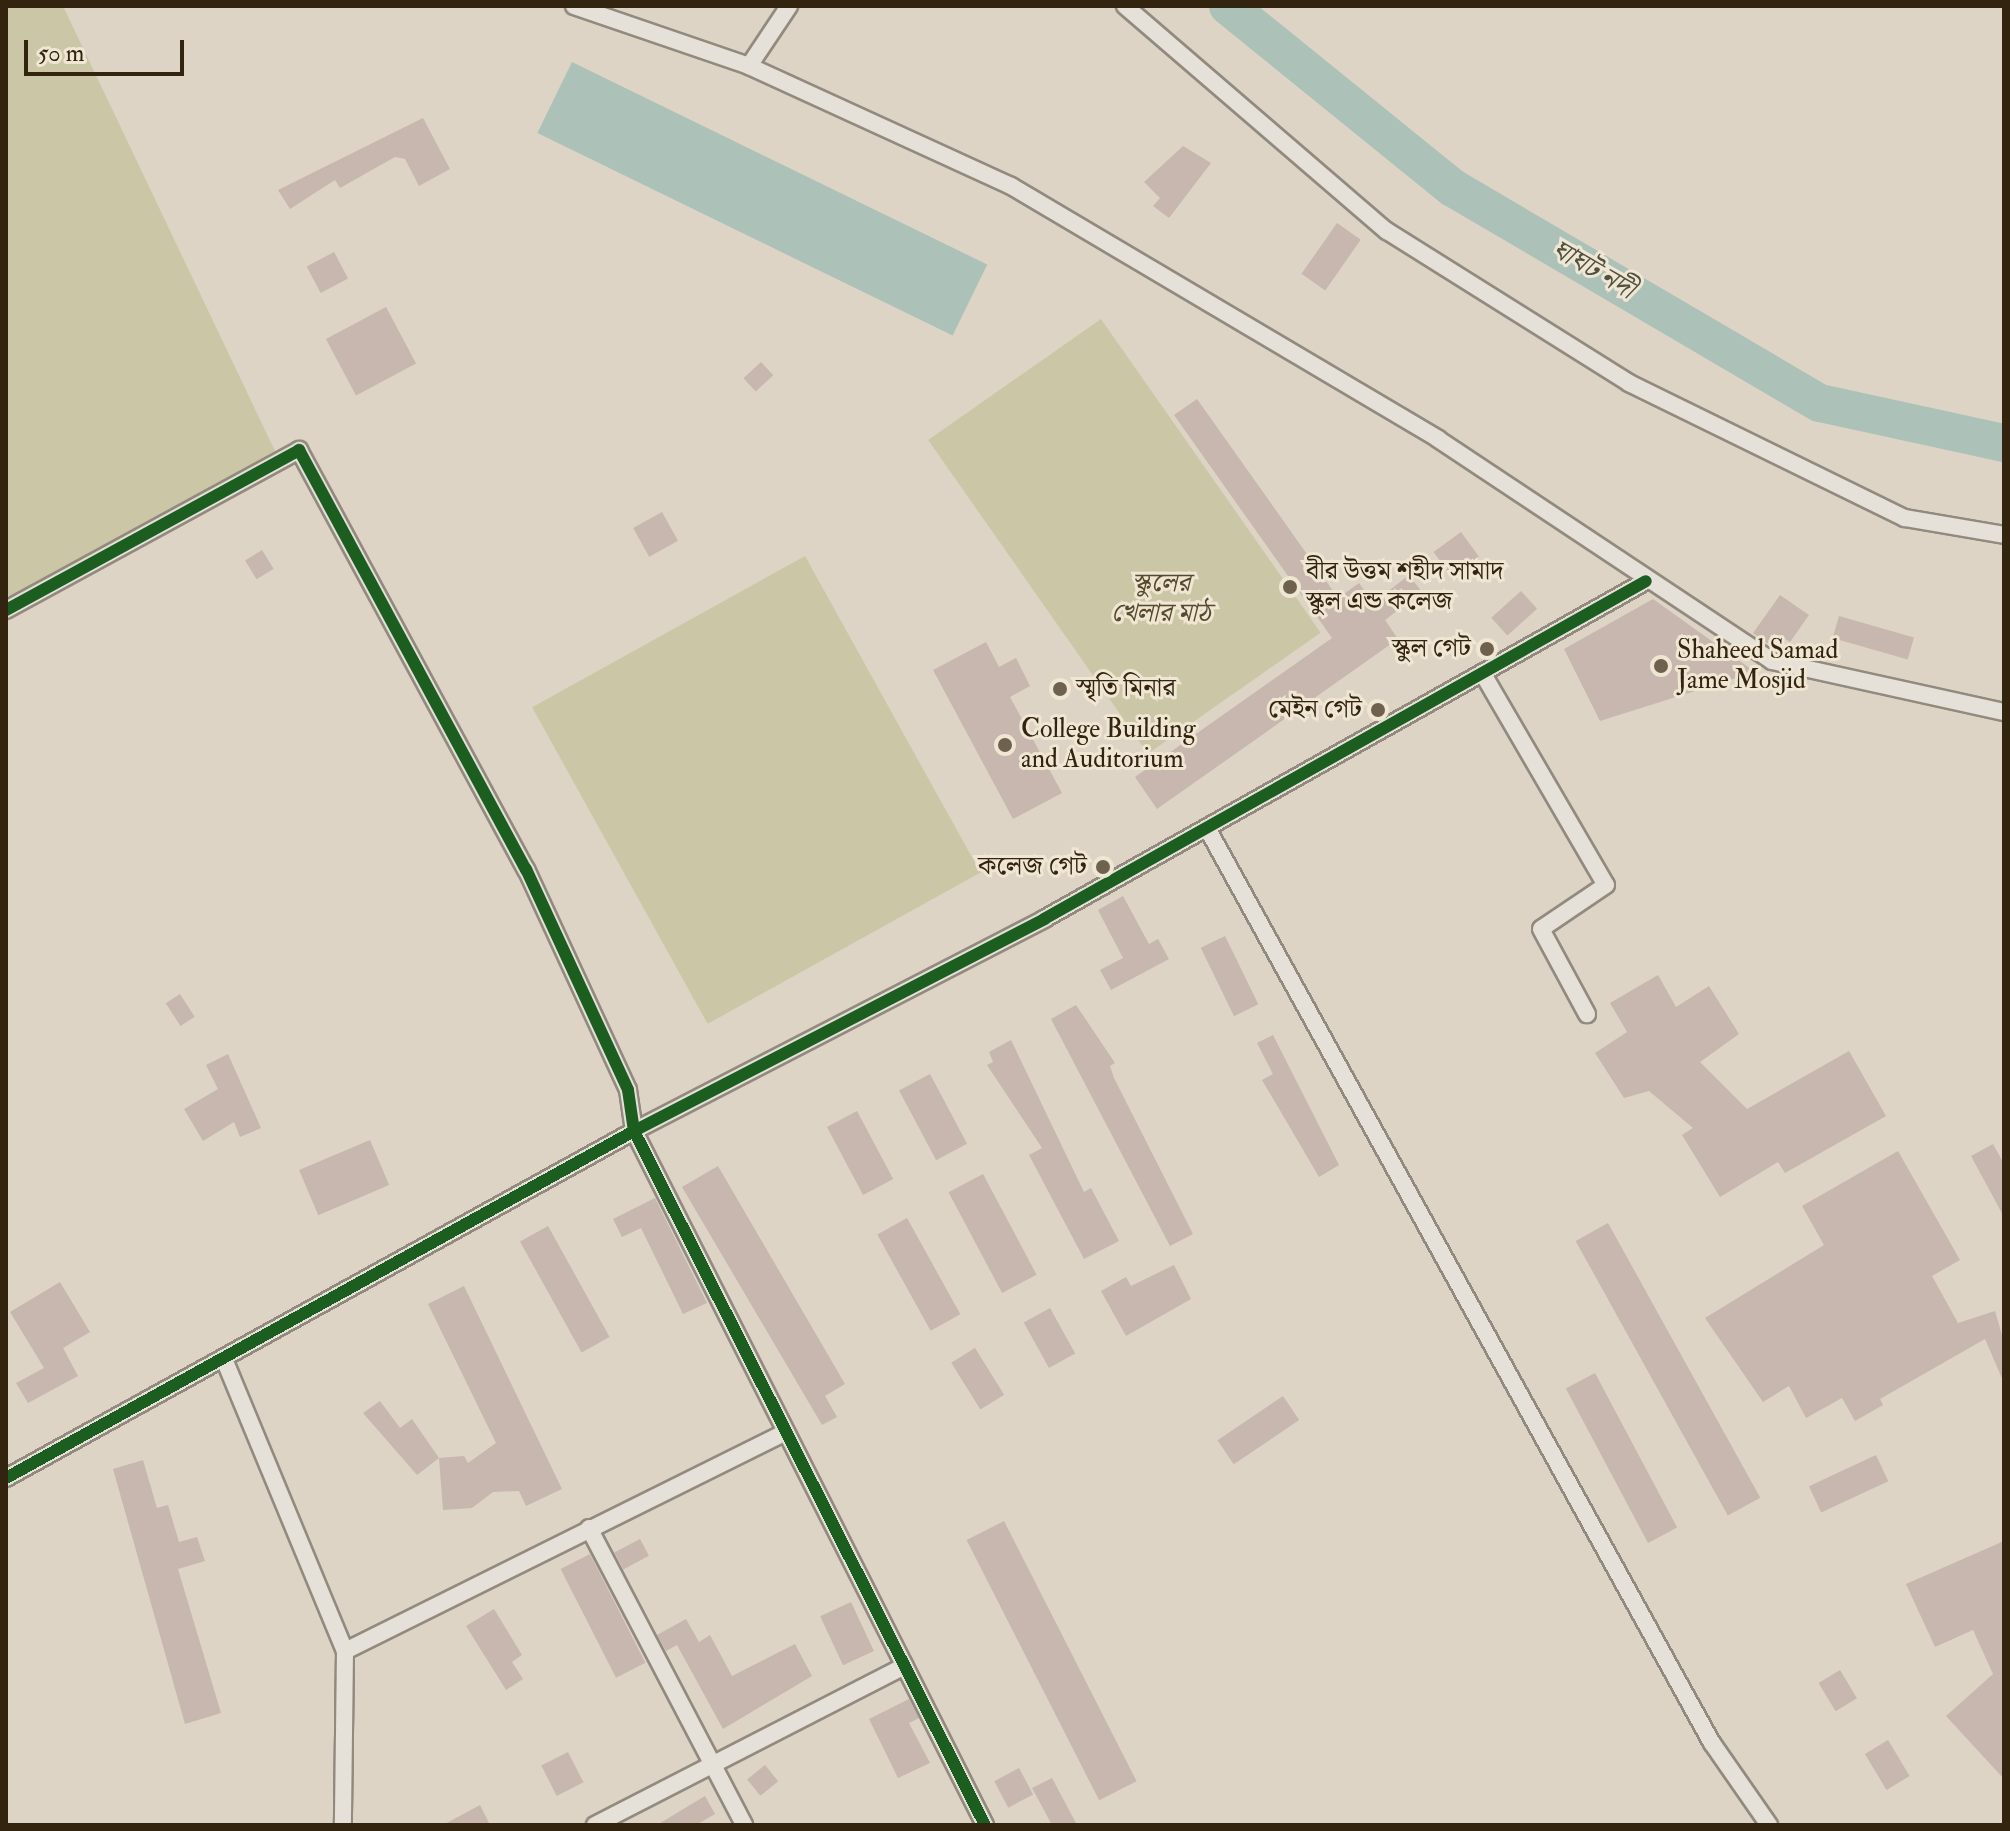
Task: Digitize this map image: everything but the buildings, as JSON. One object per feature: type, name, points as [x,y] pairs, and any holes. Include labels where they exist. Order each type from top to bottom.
[{"type":"street","points":[[574,6],[749,66],[1011,186],[1438,439],[1646,581],[1772,661],[2004,712]]},
{"type":"street","points":[[749,66],[789,6]]},
{"type":"street","points":[[1125,6],[1387,231],[1629,383],[1905,518],[2004,535]]},
{"type":"street","points":[[6,610],[299,450],[526,869],[628,1090],[634,1131],[985,1825]]},
{"type":"street","points":[[6,1478],[634,1131],[1207,828],[1646,581]]},
{"type":"street","points":[[1483,674],[1606,885],[1541,929],[1587,1014]]},
{"type":"street","points":[[1207,828],[1712,1743],[1769,1825]]},
{"type":"street","points":[[224,1359],[345,1651],[343,1825]]},
{"type":"street","points":[[345,1651],[786,1432]]},
{"type":"street","points":[[589,1528],[744,1825]]},
{"type":"street","points":[[595,1825],[711,1762],[905,1666]]},
{"type":"green space","points":[[6,6],[63,6],[275,451],[11,600],[6,590]]},
{"type":"green space","name":"স্কুলের খেলার মাঠ","points":[[1101,319],[1321,633],[1148,754],[928,440]]},
{"type":"green space","points":[[805,556],[981,873],[708,1024],[532,707]]},
{"type":"shaded area","points":[[572,62],[987,265],[953,336],[537,133]]},
{"type":"waterway","name":"ঘাঘট নদী","points":[[1228,6],[1453,188],[1820,403],[2004,443]]},
{"type":"cycle path","points":[[6,610],[299,450],[526,869],[628,1090],[634,1131],[985,1825]]},
{"type":"cycle path","points":[[6,1478],[634,1131],[1044,919],[1646,581]]},
{"type":"place","name":"বীর উত্তম শহীদ সামাদ স্কুল এন্ড কলেজ","points":[[1290,587]]},
{"type":"place","name":"স্কুল গেট","points":[[1487,649]]},
{"type":"place","name":"Shaheed Samad Jame Mosjid","points":[[1661,666]]},
{"type":"place","name":"স্মৃতি মিনার","points":[[1060,689]]},
{"type":"place","name":"মেইন গেট","points":[[1378,710]]},
{"type":"place","name":"College Building and Auditorium","points":[[1005,745]]},
{"type":"place","name":"কলেজ গেট","points":[[1103,867]]}]
